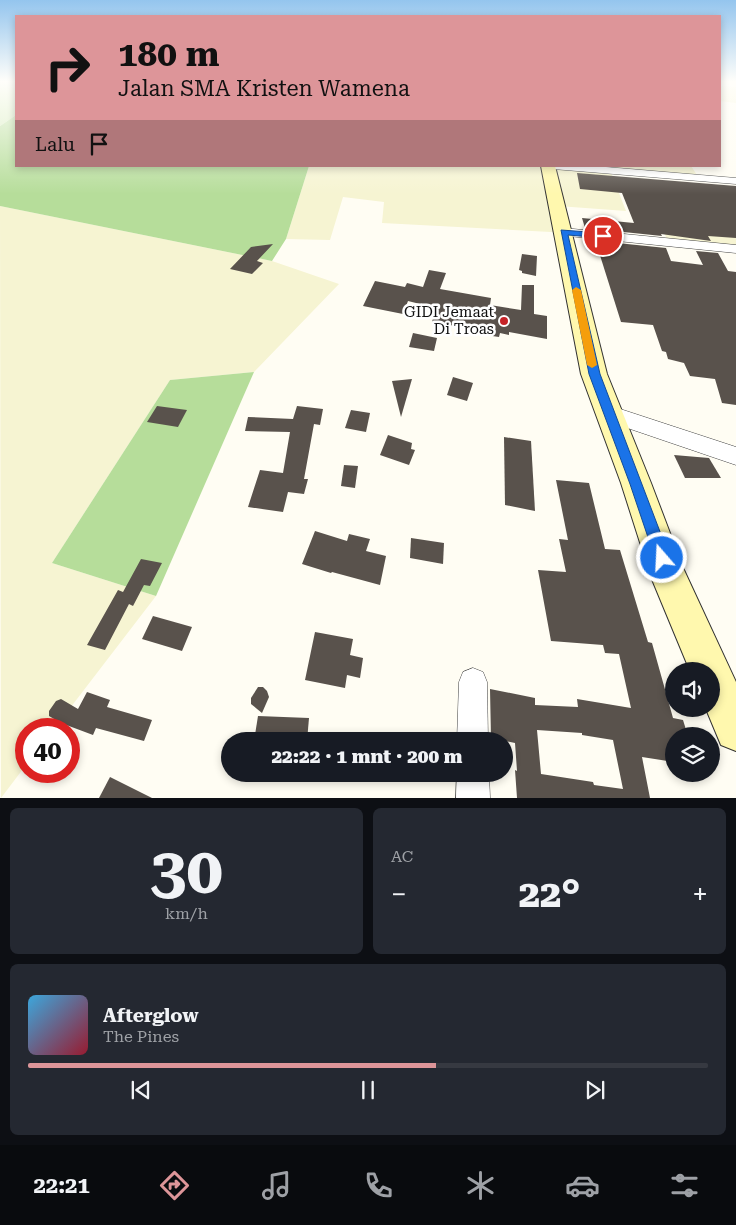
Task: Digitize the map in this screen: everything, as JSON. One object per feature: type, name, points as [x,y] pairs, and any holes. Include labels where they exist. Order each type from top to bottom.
[{"type":"street","points":[[548,167],[594,374],[669,577],[707,662]]},
{"type":"street","points":[[565,167],[736,181]]},
{"type":"street","points":[[564,232],[736,249]]},
{"type":"street","points":[[608,413],[736,456]]},
{"type":"street","points":[[473,682],[473,732]]},
{"type":"street","points":[[720,693],[736,730]]},
{"type":"street","points":[[473,782],[473,798]]},
{"type":"shaded area","points":[[309,167],[692,167],[697,175],[610,170],[626,211],[558,206],[570,233],[382,223],[384,202],[343,197],[330,240],[286,239]]},
{"type":"shaded area","points":[[0,206],[272,261],[339,284],[254,372],[170,380],[52,563],[156,596],[62,718],[15,718],[15,780],[1,798]]},
{"type":"shaded area","points":[[655,213],[736,221],[736,245],[667,239]]},
{"type":"green space","points":[[0,119],[10,119],[0,126]]},
{"type":"green space","points":[[10,119],[15,119],[15,167],[309,167],[286,239],[272,261],[0,206],[0,126]]},
{"type":"green space","points":[[254,372],[156,596],[52,563],[170,380]]},
{"type":"building","points":[[577,173],[736,186],[736,238],[708,236],[711,241],[661,234],[662,236],[585,228],[582,218],[634,223],[622,193],[580,189]]},
{"type":"building","points":[[588,240],[666,248],[671,261],[703,265],[696,251],[718,253],[728,271],[736,272],[736,405],[722,403],[715,379],[690,376],[684,363],[668,359],[666,352],[662,351],[653,325],[621,322],[598,249],[592,248]]},
{"type":"building","points":[[273,244],[257,261],[263,263],[252,274],[230,269],[251,247]]},
{"type":"building","points":[[522,254],[537,256],[536,276],[522,273],[519,270]]},
{"type":"building","points":[[429,270],[446,273],[440,289],[491,298],[490,305],[521,310],[522,285],[534,285],[534,314],[547,316],[547,339],[509,332],[509,335],[500,333],[499,337],[479,334],[479,330],[432,322],[436,308],[408,301],[403,314],[363,306],[375,281],[405,287],[407,283],[423,287]]},
{"type":"building","points":[[413,333],[437,338],[434,351],[409,347]]},
{"type":"building","points":[[453,377],[473,383],[467,401],[447,395]]},
{"type":"building","points":[[412,379],[401,417],[392,381]]},
{"type":"building","points":[[157,406],[187,410],[178,427],[147,422]]},
{"type":"building","points":[[297,406],[323,409],[320,425],[314,424],[304,479],[308,479],[304,494],[288,492],[283,512],[248,507],[260,470],[283,473],[290,432],[245,431],[248,417],[293,419]]},
{"type":"building","points":[[351,410],[370,413],[366,432],[345,428]]},
{"type":"building","points":[[388,435],[412,443],[411,449],[415,450],[409,465],[380,455]]},
{"type":"building","points":[[504,437],[531,441],[535,511],[505,505]]},
{"type":"building","points":[[674,455],[709,458],[721,478],[685,478]]},
{"type":"building","points":[[344,465],[358,466],[355,488],[341,486]]},
{"type":"building","points":[[556,480],[589,483],[605,549],[620,550],[648,642],[652,643],[665,689],[665,717],[683,720],[685,727],[665,727],[665,761],[642,757],[650,798],[517,798],[515,770],[517,771],[513,732],[491,732],[490,689],[535,698],[535,705],[578,707],[577,699],[631,708],[619,654],[605,653],[603,645],[551,641],[538,570],[566,572],[559,539],[568,540]],"holes":[[[537,730],[582,733],[582,735],[613,740],[623,789],[541,774]]]},
{"type":"building","points":[[315,531],[347,541],[349,534],[370,539],[366,551],[386,556],[380,585],[302,564]]},
{"type":"building","points":[[411,538],[444,543],[443,564],[410,558]]},
{"type":"building","points":[[141,559],[162,563],[150,586],[144,585],[133,606],[129,604],[105,650],[87,645],[118,590],[123,592]]},
{"type":"building","points":[[153,616],[192,627],[182,651],[142,639]]},
{"type":"building","points":[[315,632],[353,639],[350,655],[363,658],[360,678],[347,675],[345,688],[305,680]]},
{"type":"building","points":[[258,687],[263,687],[269,697],[262,713],[251,704],[251,698]]},
{"type":"building","points":[[87,692],[110,700],[107,707],[152,720],[144,741],[96,728],[93,735],[80,730],[80,718],[52,718],[49,716],[49,711],[56,701],[61,699],[78,709]]},
{"type":"building","points":[[258,716],[309,718],[308,732],[255,732]]},
{"type":"building","points":[[110,777],[152,798],[99,798]]},
{"type":"slow traffic","points":[[576,290],[592,365]]},
{"type":"place","name":"GIDI Jemaat Di Troas","points":[[504,321]]},
{"type":"route","points":[[603,236],[564,232],[594,374],[662,558]]}]
